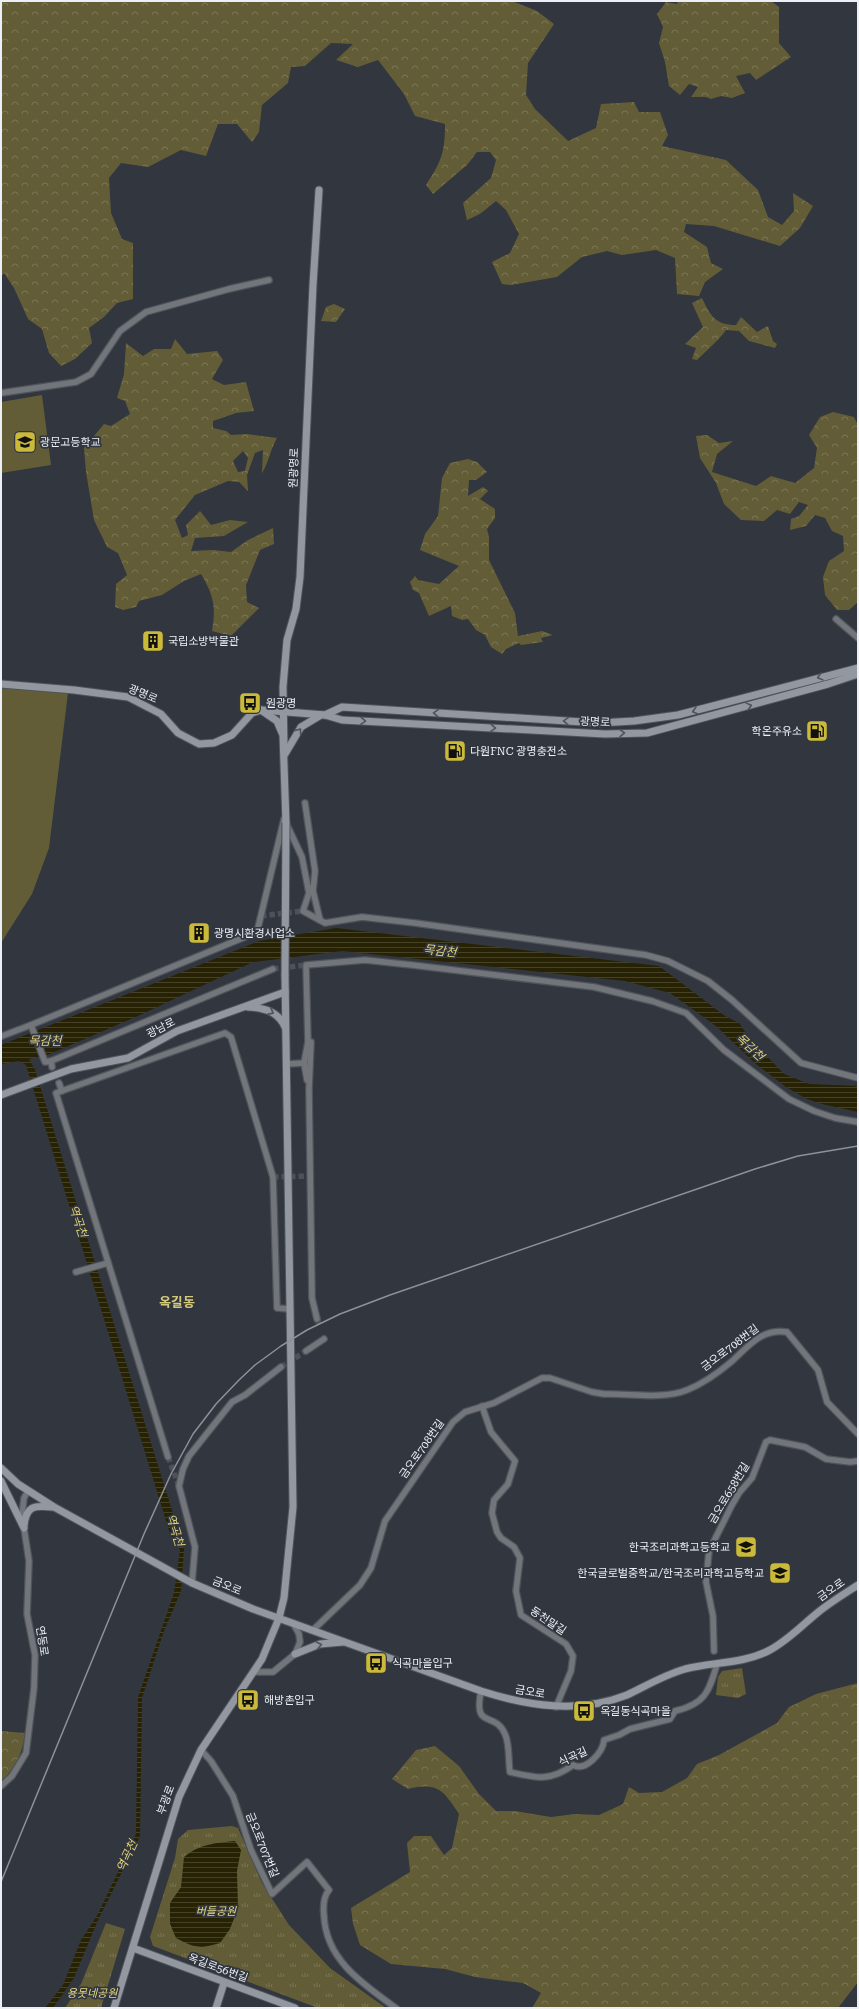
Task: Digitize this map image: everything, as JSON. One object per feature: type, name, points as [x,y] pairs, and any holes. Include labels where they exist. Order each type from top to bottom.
[{"type":"main road","name":"원광명로","points":[[284,746],[283,687],[287,640],[296,609],[300,577],[313,285],[319,190]]},
{"type":"main road","name":"광명로","points":[[323,715],[342,707],[599,723],[634,722],[678,715],[858,668]]},
{"type":"main road","name":"광명로","points":[[1,684],[74,690],[128,698],[161,714],[178,733],[199,744],[214,743],[232,735],[252,713],[261,710],[323,715],[342,720],[604,734],[647,733],[828,684],[858,674]]},
{"type":"main road","points":[[261,710],[277,721],[283,735],[284,746]]},
{"type":"main road","points":[[285,754],[301,727],[323,715]]},
{"type":"main road","name":"부광로","points":[[114,2008],[172,1816],[201,1750],[254,1672],[270,1642],[279,1618],[286,1578],[293,1507],[285,975],[286,812],[284,746]]},
{"type":"main road","name":"광남로","points":[[1,1095],[71,1069],[128,1058],[178,1031],[286,992]]},
{"type":"main road","points":[[245,1006],[262,1008],[272,1012],[281,1020],[286,1031]]},
{"type":"main road","points":[[1,1468],[28,1491],[54,1507]]},
{"type":"main road","points":[[1,1481],[24,1528]]},
{"type":"main road","points":[[24,1528],[25,1516],[31,1508],[37,1506],[54,1507]]},
{"type":"main road","name":"금오로","points":[[54,1507],[190,1582],[279,1618],[481,1691],[518,1702],[556,1707],[607,1701],[626,1695],[673,1673],[701,1666],[749,1658],[768,1651],[786,1640],[826,1607],[858,1585]]},
{"type":"main road","points":[[295,1654],[320,1644],[345,1642]]},
{"type":"main road","name":"옥길로56번길","points":[[133,1948],[224,1983],[296,2008]]},
{"type":"main road","points":[[216,2008],[224,1983]]},
{"type":"street","points":[[1,393],[76,382],[92,374],[120,331],[146,312],[229,289],[269,280]]},
{"type":"street","points":[[836,618],[858,638]]},
{"type":"street","points":[[305,803],[315,871],[313,891],[320,920]]},
{"type":"street","points":[[2,1036],[31,1026],[257,932],[286,812]]},
{"type":"street","points":[[286,823],[302,857],[308,886],[309,893],[303,911],[326,923],[362,917],[646,955],[668,961],[708,981],[732,1000],[801,1063],[858,1078]]},
{"type":"street","points":[[308,886],[313,891]]},
{"type":"street","points":[[309,1089],[304,1063],[308,1042],[306,965],[365,960],[594,987],[652,1002],[686,1013],[724,1050],[789,1099],[835,1118],[858,1122]]},
{"type":"street","points":[[31,1026],[50,1063],[273,970]]},
{"type":"street","points":[[308,1030],[311,1043],[309,1089],[312,1298],[317,1320]]},
{"type":"street","points":[[168,1457],[56,1093],[225,1033],[231,1037],[273,1177],[277,1308],[290,1309]]},
{"type":"street","points":[[287,1064],[304,1063]]},
{"type":"street","points":[[59,1083],[62,1091]]},
{"type":"street","points":[[76,1272],[108,1263]]},
{"type":"street","name":"금오로708번길","points":[[313,1630],[360,1585],[366,1577],[380,1542],[385,1521],[453,1422],[465,1412],[494,1402],[542,1378],[550,1378],[592,1392],[676,1393],[697,1385],[719,1372],[749,1344],[765,1333],[772,1331],[787,1332],[818,1370],[827,1402],[858,1434]]},
{"type":"street","points":[[306,1350],[324,1339]]},
{"type":"street","points":[[190,1582],[195,1547],[179,1486],[183,1469],[189,1456],[232,1402],[281,1367]]},
{"type":"street","name":"동천말길","points":[[482,1406],[491,1432],[515,1460],[508,1484],[494,1500],[492,1513],[497,1532],[501,1538],[514,1546],[520,1558],[521,1565],[516,1583],[519,1610],[525,1618],[566,1644],[573,1656],[571,1671],[556,1707]]},
{"type":"street","name":"금오로658번길","points":[[714,1651],[712,1616],[706,1582],[709,1551],[739,1493],[752,1478],[766,1442],[770,1440],[798,1445],[805,1447],[820,1457],[832,1460],[858,1461]]},
{"type":"street","name":"연동로","points":[[1,1786],[12,1776],[26,1753],[34,1684],[35,1655],[27,1614],[29,1561],[22,1507],[28,1491]]},
{"type":"street","points":[[254,1672],[274,1672],[295,1654],[300,1642],[300,1634],[293,1623]]},
{"type":"street","name":"식곡길","points":[[481,1691],[479,1710],[482,1716],[495,1723],[505,1734],[510,1772],[542,1778],[557,1776],[573,1765],[577,1768],[582,1767],[598,1756],[603,1747],[604,1740],[619,1735],[630,1729],[670,1719],[675,1711],[695,1704],[704,1697],[710,1688],[717,1664]]},
{"type":"street","name":"금오로707번길","points":[[201,1750],[211,1761],[233,1796],[251,1850],[272,1894],[307,1862],[329,1890],[325,1895],[324,1925],[335,1954],[340,1962],[375,1994],[396,2008]]},
{"type":"green space","points":[[1,1],[512,1],[537,11],[554,24],[528,63],[526,95],[535,109],[568,141],[596,128],[601,104],[634,102],[639,112],[660,112],[668,135],[662,146],[726,160],[758,190],[768,217],[782,225],[794,211],[793,193],[813,206],[800,228],[780,246],[714,226],[686,224],[684,232],[707,247],[711,263],[723,269],[705,282],[699,296],[677,294],[675,258],[656,250],[622,255],[607,251],[582,257],[557,277],[511,285],[502,284],[492,262],[510,253],[519,234],[506,210],[496,201],[480,214],[467,220],[463,203],[491,178],[496,160],[490,152],[477,152],[467,165],[433,194],[426,185],[441,157],[444,143],[445,124],[415,116],[404,94],[378,60],[358,67],[336,60],[353,44],[331,43],[305,66],[291,67],[288,83],[262,105],[259,132],[252,142],[237,124],[218,124],[206,156],[181,150],[148,167],[121,163],[109,178],[111,213],[122,239],[133,243],[133,299],[117,303],[104,317],[89,328],[92,343],[75,359],[61,366],[49,353],[42,329],[28,319],[14,288],[4,273],[1,276]]},
{"type":"green space","points":[[678,1],[771,1],[779,7],[779,43],[791,57],[756,80],[750,73],[736,76],[745,93],[732,98],[721,96],[711,99],[706,97],[691,97],[698,87],[689,84],[680,95],[669,86],[665,62],[659,43],[663,27],[657,14],[666,2],[677,4]]},
{"type":"green space","points":[[702,298],[711,314],[718,321],[729,325],[736,325],[741,317],[757,332],[768,326],[773,341],[777,344],[775,348],[749,341],[739,331],[726,330],[697,360],[692,359],[696,348],[685,344],[703,327],[692,303]]},
{"type":"green space","points":[[334,304],[345,309],[336,322],[321,321],[326,307]]},
{"type":"green space","points":[[175,339],[187,354],[217,351],[223,360],[212,379],[224,385],[246,382],[254,411],[236,413],[213,421],[213,428],[226,431],[231,435],[247,434],[277,438],[262,473],[263,450],[255,453],[247,475],[248,491],[239,482],[228,481],[195,495],[175,520],[182,538],[188,535],[186,525],[200,511],[211,525],[230,520],[248,522],[224,536],[195,538],[191,551],[213,550],[231,552],[248,540],[273,528],[274,544],[260,550],[246,585],[247,602],[259,608],[231,636],[212,631],[214,615],[213,602],[209,589],[201,574],[184,581],[162,595],[139,601],[136,607],[123,610],[115,607],[116,584],[127,575],[118,553],[107,547],[94,520],[86,472],[84,448],[104,424],[111,426],[130,414],[125,401],[117,398],[124,374],[126,343],[143,356],[154,349],[171,349]],"holes":[[[243,451],[248,458],[245,471],[238,472],[233,461]]]},
{"type":"green space","name":"광문고등학교","points":[[42,395],[51,465],[1,473],[1,402]]},
{"type":"green space","points":[[833,412],[854,417],[858,425],[858,602],[849,610],[837,610],[825,595],[823,577],[829,561],[844,551],[843,536],[832,531],[825,518],[815,515],[806,526],[790,530],[791,519],[799,516],[808,505],[799,502],[790,514],[777,510],[764,521],[741,520],[724,504],[716,483],[700,458],[696,436],[707,435],[719,443],[733,441],[717,454],[712,472],[756,486],[771,476],[795,483],[814,468],[817,448],[809,435],[820,417]]},
{"type":"green space","points":[[468,459],[477,462],[487,472],[476,480],[469,480],[468,496],[483,487],[488,491],[480,499],[495,509],[495,518],[487,529],[489,537],[489,560],[515,613],[518,636],[542,631],[553,635],[541,638],[543,642],[521,645],[519,643],[506,649],[502,654],[491,647],[485,635],[476,630],[468,619],[462,620],[452,616],[451,606],[429,616],[419,593],[413,590],[410,582],[415,576],[418,580],[439,584],[459,566],[420,550],[425,534],[438,516],[442,478],[450,463]]},
{"type":"green space","points":[[1,688],[68,693],[49,848],[32,894],[1,943]]},
{"type":"green space","points":[[742,1668],[746,1694],[738,1698],[716,1695],[718,1677],[722,1671]]},
{"type":"green space","points":[[858,1683],[858,1982],[838,2008],[532,2008],[541,1993],[523,1983],[475,1977],[445,1969],[391,1964],[360,1945],[353,1924],[351,1908],[410,1872],[407,1843],[414,1836],[431,1836],[444,1855],[452,1848],[459,1814],[444,1794],[439,1790],[426,1787],[408,1789],[392,1779],[416,1750],[435,1746],[459,1766],[479,1794],[496,1811],[515,1811],[551,1817],[575,1814],[599,1815],[623,1804],[629,1787],[639,1793],[662,1792],[687,1778],[697,1764],[719,1755],[777,1723],[789,1707],[816,1694]]},
{"type":"green space","points":[[1,1731],[25,1733],[18,1760],[7,1776],[1,1781]]},
{"type":"green space","name":"버들공원","points":[[232,1826],[238,1828],[262,1883],[289,1925],[330,1968],[386,2008],[318,2008],[153,1946],[150,1937],[175,1858],[178,1839],[188,1830]]},
{"type":"green space","name":"용못네공원","points":[[106,1923],[125,1929],[101,2008],[65,2008],[81,1984]]},
{"type":"water","name":"목감천","points":[[336,928],[659,966],[725,1016],[739,1023],[750,1039],[784,1074],[809,1084],[858,1086],[858,1112],[807,1099],[786,1087],[756,1064],[716,1026],[670,993],[625,981],[342,951],[253,962],[140,1015],[50,1054],[29,1059],[35,1070],[184,1549],[181,1591],[164,1631],[142,1698],[140,1836],[98,1920],[74,1978],[53,2008],[45,2008],[63,1985],[81,1940],[98,1914],[136,1834],[138,1697],[174,1593],[180,1550],[171,1537],[26,1065],[19,1061],[1,1064],[1,1045],[259,941]]},
{"type":"water","points":[[235,1841],[241,1850],[237,1871],[238,1908],[230,1929],[220,1943],[202,1947],[193,1946],[176,1938],[170,1924],[170,1903],[181,1887],[184,1857],[202,1847]]},
{"type":"tunnel","points":[[261,916],[303,911]]},
{"type":"tunnel","points":[[273,969],[306,965]]},
{"type":"tunnel","points":[[273,1177],[310,1176]]},
{"type":"tunnel","points":[[317,1319],[320,1327]]},
{"type":"tunnel","points":[[281,1367],[306,1351]]},
{"type":"tunnel","points":[[168,1457],[179,1486]]},
{"type":"railway","points":[[1,1882],[144,1534],[171,1474],[193,1434],[216,1404],[255,1365],[281,1346],[307,1330],[340,1314],[390,1295],[755,1169],[798,1156],[858,1146]]},
{"type":"place","name":"광문고등학교","points":[[25,442]]},
{"type":"place","name":"국립소방박물관","points":[[153,641]]},
{"type":"place","name":"원광명","points":[[250,703]]},
{"type":"place","name":"학온주유소","points":[[817,731]]},
{"type":"place","name":"다원FNC 광명충전소","points":[[455,751]]},
{"type":"place","name":"광명시환경사업소","points":[[199,933]]},
{"type":"place","name":"한국조리과학고등학교","points":[[746,1547]]},
{"type":"place","name":"한국글로벌중학교/한국조리과학고등학교","points":[[780,1573]]},
{"type":"place","name":"식곡마을입구","points":[[376,1663]]},
{"type":"place","name":"해방촌입구","points":[[248,1700]]},
{"type":"place","name":"옥길동식곡마을","points":[[584,1711]]},
{"type":"district","name":"옥길동","points":[[177,1302]]},
{"type":"water label","name":"역곡천","points":[[78,1221]]},
{"type":"water label","name":"역곡천","points":[[175,1530]]},
{"type":"water label","name":"역곡천","points":[[127,1856]]}]
